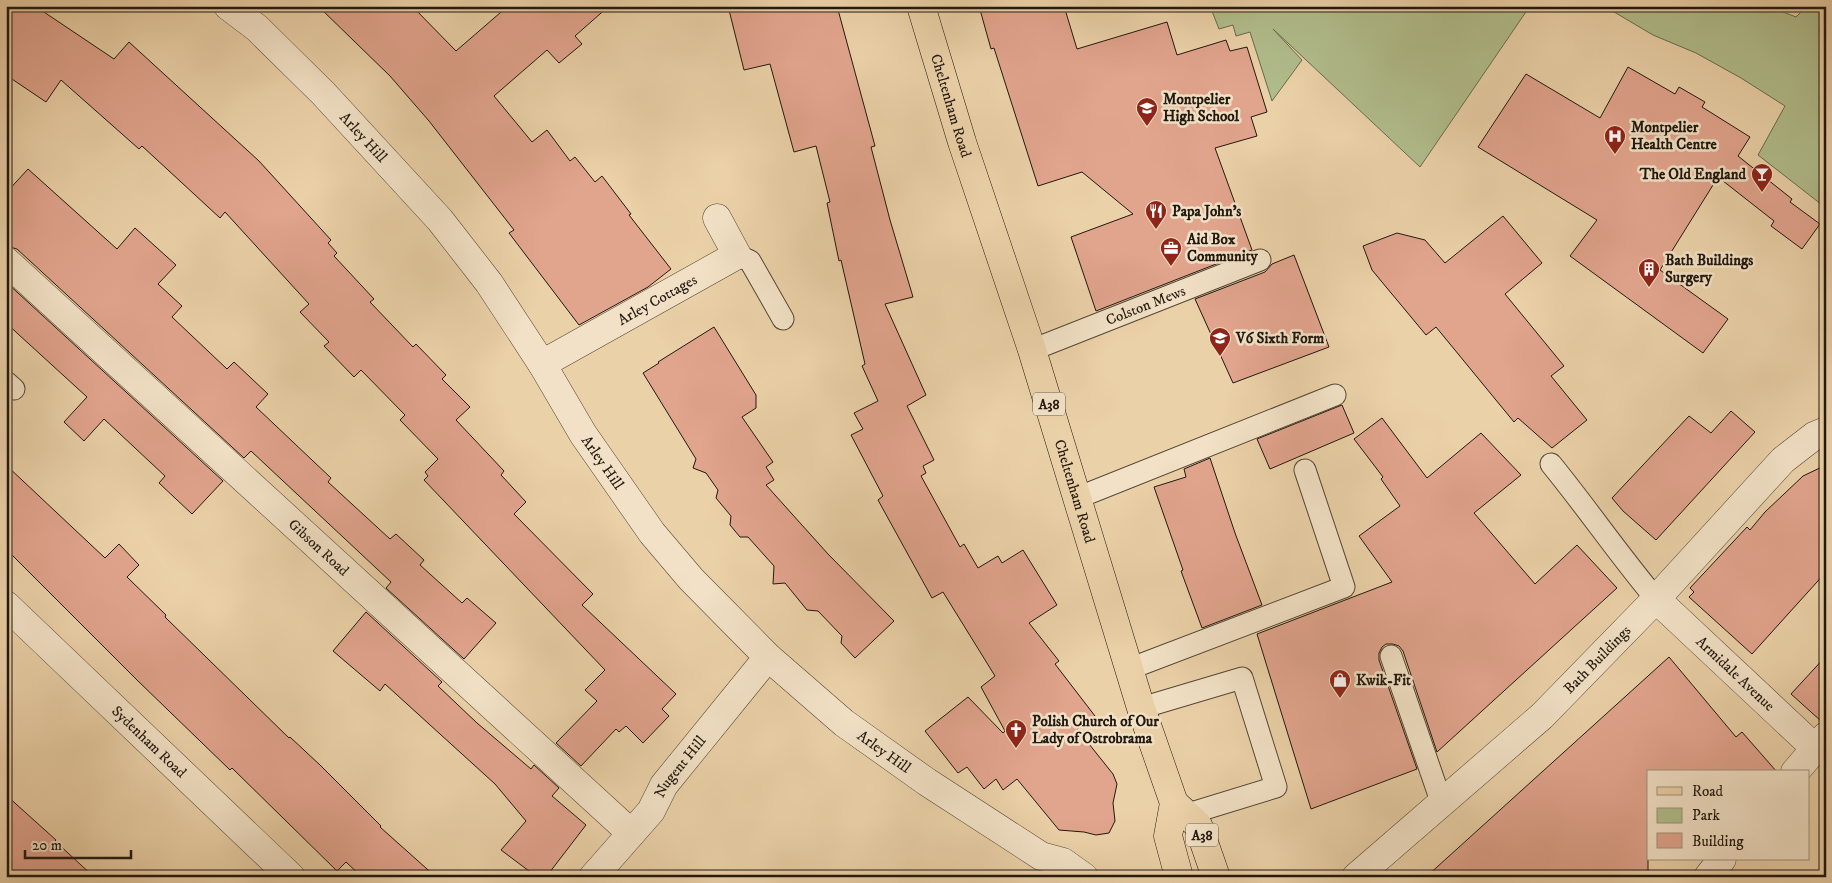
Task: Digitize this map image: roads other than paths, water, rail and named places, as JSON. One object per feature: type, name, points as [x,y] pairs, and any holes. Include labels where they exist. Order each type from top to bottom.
[{"type":"main road","name":"Cheltenham Road","points":[[921,6],[962,142],[1032,350],[1141,708],[1181,809],[1198,825],[1216,877]]},
{"type":"main road","name":"Cheltenham Road","points":[[1176,875],[1168,836],[1181,809]]},
{"type":"street","name":"Arley Hill","points":[[228,6],[257,28],[323,93],[440,220],[489,283],[542,364],[583,434],[652,533],[691,579],[768,657],[844,723],[1049,867],[1063,862],[1084,877]]},
{"type":"street","points":[[717,218],[736,255]]},
{"type":"street","name":"Arley Cottages","points":[[542,364],[736,255]]},
{"type":"street","name":"Gibson Road","points":[[6,260],[631,833]]},
{"type":"street","name":"Bath Buildings","points":[[1356,877],[1542,716],[1656,598],[1783,460],[1814,436],[1826,431]]},
{"type":"street","name":"Armidale Avenue","points":[[1656,598],[1820,742]]},
{"type":"street","name":"Sydenham Road","points":[[6,604],[291,877]]},
{"type":"street","name":"Nugent Hill","points":[[603,873],[631,833],[651,811],[664,785],[676,768],[768,657]]},
{"type":"street","points":[[1797,770],[1820,742]]},
{"type":"street","points":[[1708,877],[1721,860]]},
{"type":"lane","points":[[736,255],[750,260],[782,319]]},
{"type":"lane","name":"Colston Mews","points":[[1032,350],[1260,260]]},
{"type":"lane","points":[[1077,498],[1335,395]]},
{"type":"lane","points":[[1551,464],[1656,598]]},
{"type":"lane","points":[[1130,669],[1344,587],[1305,470]]},
{"type":"lane","points":[[1391,656],[1442,804]]},
{"type":"lane","points":[[1141,708],[1242,678],[1276,787],[1181,809]]},
{"type":"place","name":"Montpelier High School","points":[[1147,127]]},
{"type":"place","name":"Montpelier Health Centre","points":[[1615,155]]},
{"type":"place","name":"The Old England","points":[[1762,193]]},
{"type":"place","name":"Papa John's","points":[[1156,230]]},
{"type":"place","name":"Aid Box Community","points":[[1171,267]]},
{"type":"place","name":"Bath Buildings Surgery","points":[[1649,288]]},
{"type":"place","name":"V6 Sixth Form","points":[[1220,357]]},
{"type":"place","name":"Kwik-Fit","points":[[1340,699]]},
{"type":"place","name":"Polish Church of Our Lady of Ostrobrama","points":[[1016,749]]}]
